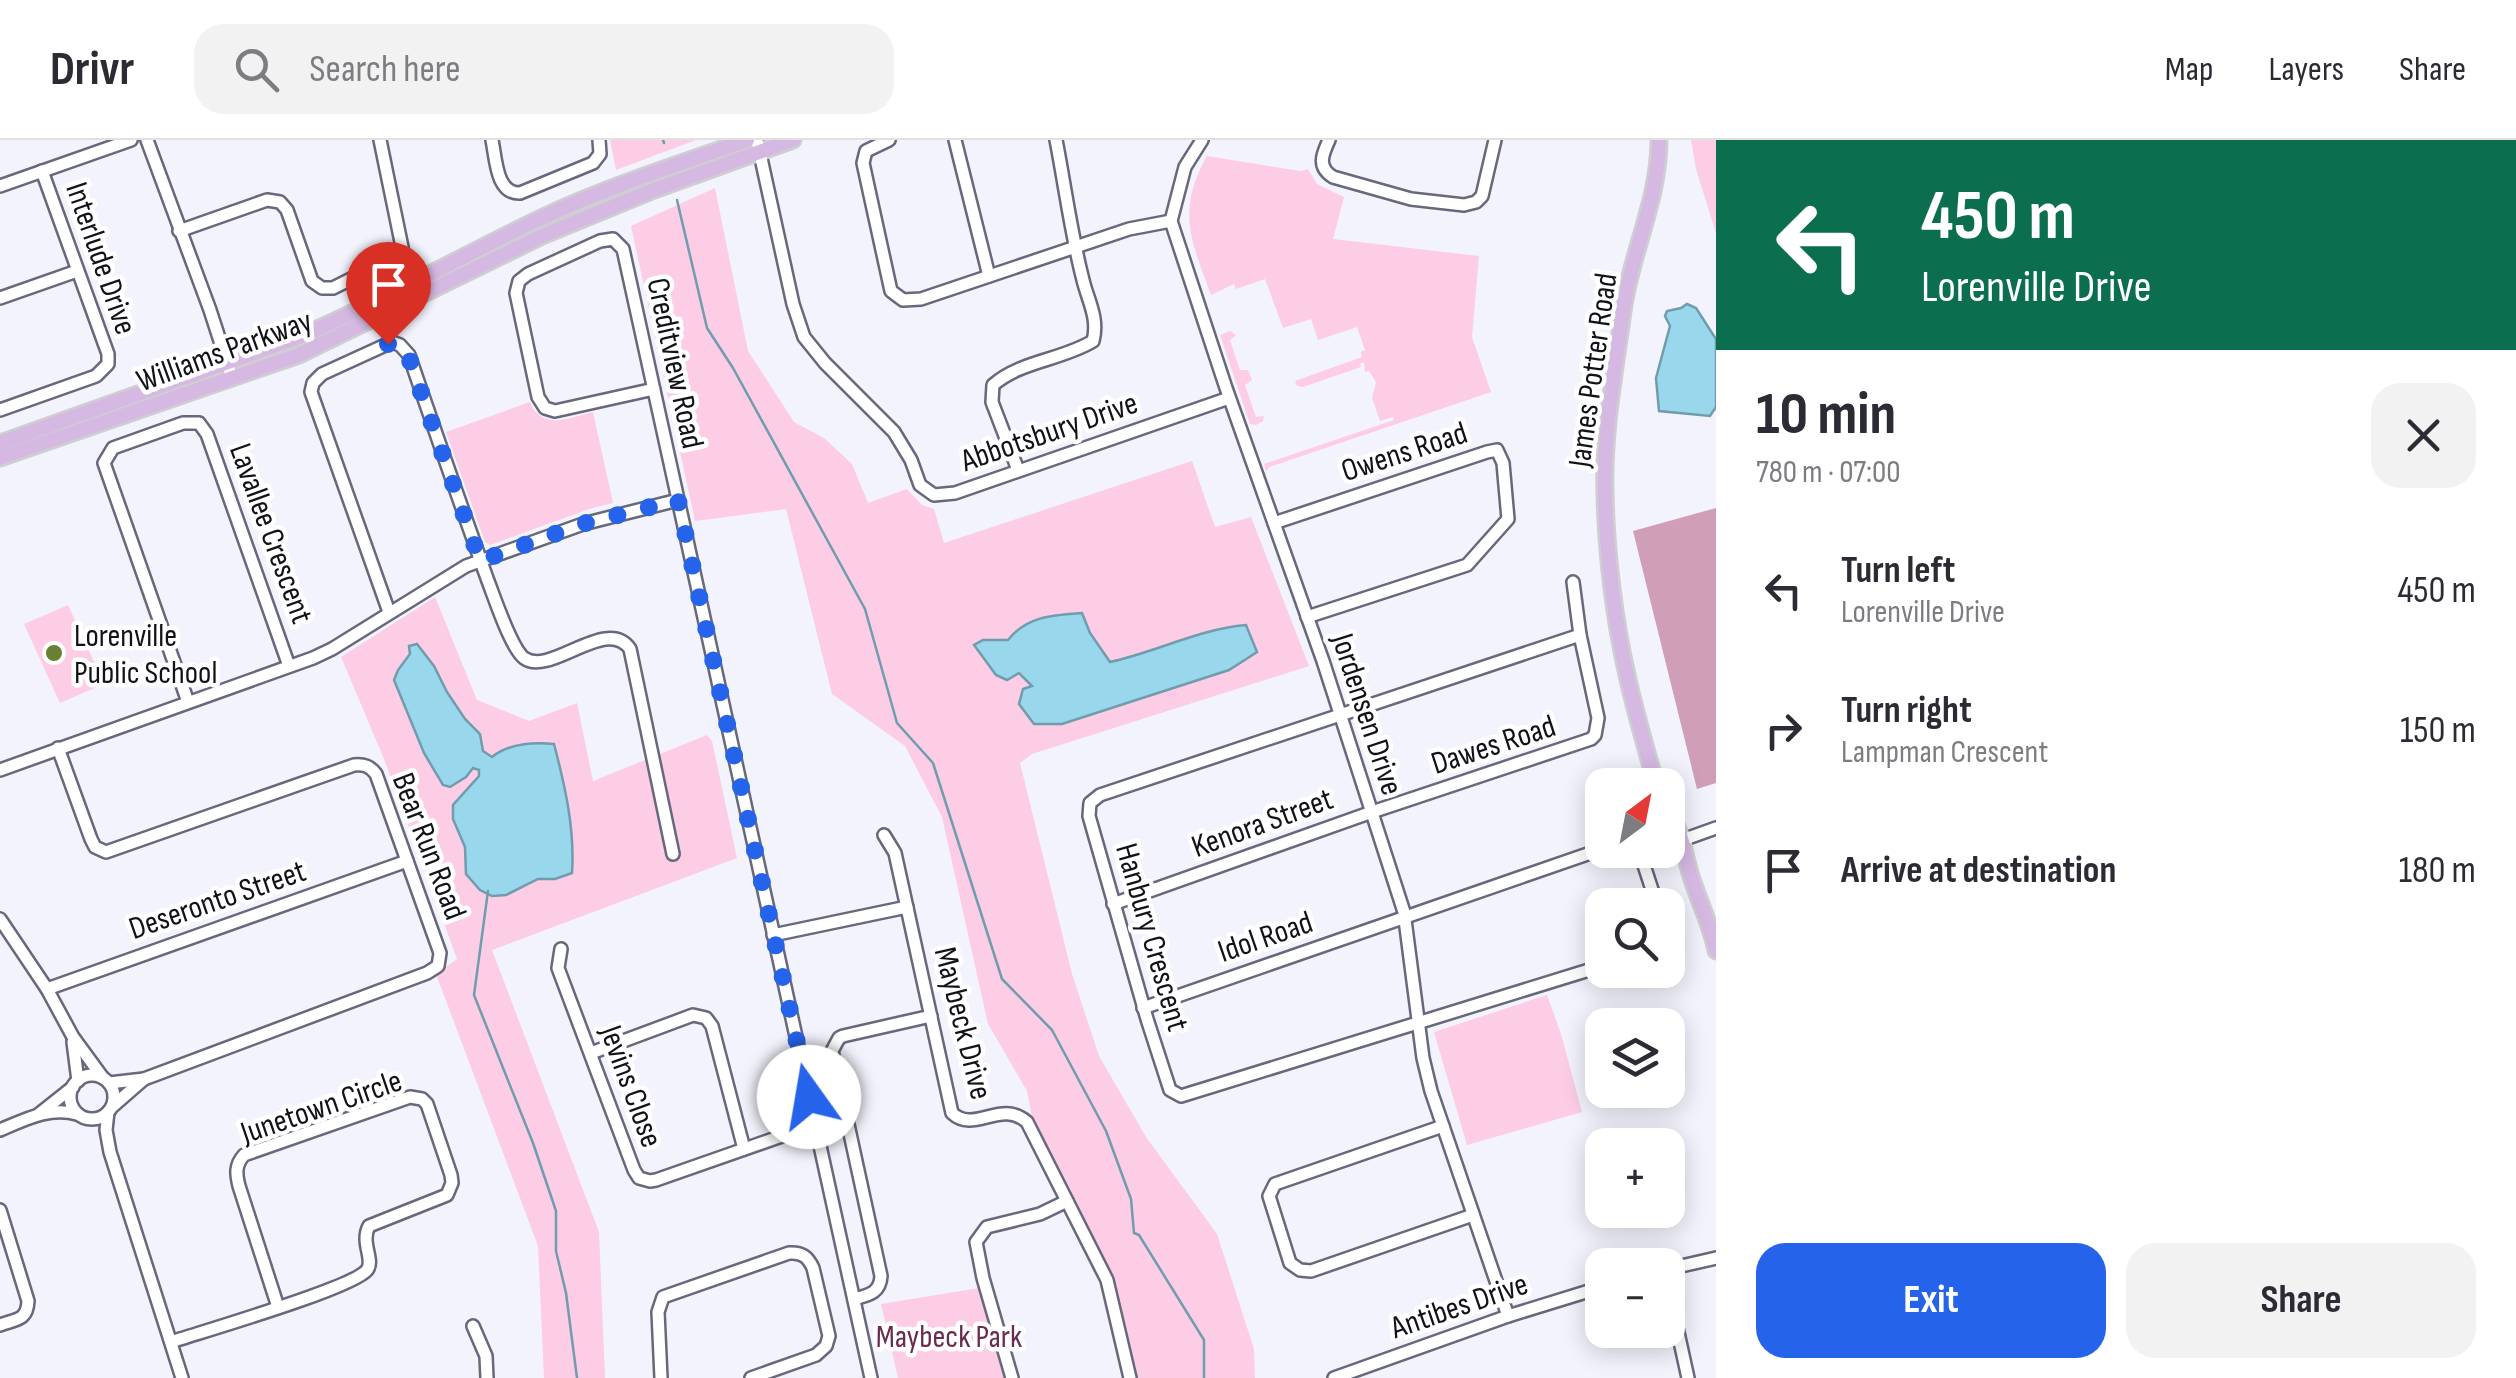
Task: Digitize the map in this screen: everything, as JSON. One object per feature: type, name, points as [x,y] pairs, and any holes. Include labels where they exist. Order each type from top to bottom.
[{"type":"main road","name":"Williams Parkway","points":[[0,443],[304,336],[541,218],[613,187],[747,140]]},
{"type":"main road","name":"Williams Parkway","points":[[0,458],[300,355],[542,236],[758,146],[792,140]]},
{"type":"main road","name":"James Potter Road","points":[[1651,768],[1626,672],[1608,558],[1604,492],[1606,434],[1624,299],[1650,207],[1658,140]]},
{"type":"main road","points":[[1685,852],[1716,951]]},
{"type":"street","points":[[0,186],[132,140]]},
{"type":"street","points":[[147,140],[232,378]]},
{"type":"street","points":[[180,230],[267,200],[277,201],[288,210],[312,281],[322,288],[333,288],[395,256],[402,247],[380,140]]},
{"type":"street","points":[[492,140],[501,181],[506,191],[513,194],[593,163],[600,154],[599,140]]},
{"type":"street","points":[[889,140],[866,151],[863,163],[891,291],[903,300],[921,299],[1129,229],[1171,221],[1185,167],[1202,140]]},
{"type":"street","points":[[954,140],[989,276]]},
{"type":"street","points":[[1018,470],[992,402],[993,385],[1004,375],[1078,350],[1093,340],[1096,329],[1056,140]]},
{"type":"street","points":[[1328,140],[1322,164],[1332,177],[1396,196],[1464,205],[1473,204],[1482,196],[1495,140]]},
{"type":"street","name":"Abbotsbury Drive","points":[[758,146],[804,337],[894,432],[920,485],[934,496],[955,493],[1229,398]]},
{"type":"street","name":"Interlude Drive","points":[[0,410],[96,376],[108,364],[108,354],[42,171]]},
{"type":"street","name":"Jordensen Drive","points":[[1171,221],[1341,714],[1405,916],[1418,1021],[1432,1091],[1508,1316]]},
{"type":"street","name":"Creditview Road","points":[[654,389],[555,411],[544,408],[538,397],[516,293],[518,282],[600,240],[609,238],[624,248],[872,1378]]},
{"type":"street","points":[[0,298],[77,270]]},
{"type":"street","points":[[389,612],[312,387],[322,374],[392,342],[408,355],[480,561],[518,651],[526,659],[540,662],[609,638],[627,643],[672,854]]},
{"type":"street","name":"Lavallee Crescent","points":[[188,702],[104,463],[113,448],[183,423],[199,423],[207,434],[290,666]]},
{"type":"street","name":"Owens Road","points":[[1274,523],[1497,450],[1503,463],[1508,519],[1467,565],[1307,616]]},
{"type":"street","points":[[0,770],[332,649],[450,574],[480,561],[582,524],[678,500]]},
{"type":"street","name":"Dawes Road","points":[[1372,812],[1591,739],[1598,718],[1580,635],[1574,582]]},
{"type":"street","points":[[1341,714],[1580,635]]},
{"type":"street","name":"Hanbury Crescent","points":[[1341,714],[1090,803],[1089,816],[1113,904],[1170,1090],[1181,1096],[1585,971]]},
{"type":"street","name":"Bear Run Road","points":[[58,748],[91,839],[95,847],[106,852],[361,764],[372,768],[440,953],[435,968],[144,1079],[106,1081]]},
{"type":"street","name":"Kenora Street","points":[[1113,904],[1372,812]]},
{"type":"street","points":[[1685,839],[1716,828]]},
{"type":"street","name":"Maybeck Drive","points":[[884,835],[894,853],[954,1116],[966,1121],[1008,1112],[1027,1122],[1106,1280],[1130,1378]]},
{"type":"street","name":"Idol Road","points":[[1144,1008],[1585,854]]},
{"type":"street","name":"Deseronto Street","points":[[46,990],[407,862]]},
{"type":"street","points":[[773,936],[906,906]]},
{"type":"street","points":[[0,919],[72,1038],[113,1091],[106,1132],[110,1152],[182,1378]]},
{"type":"street","name":"Jevins Close","points":[[561,949],[558,968],[640,1178],[650,1182],[816,1124]]},
{"type":"street","points":[[590,1053],[693,1015],[706,1018],[712,1026],[744,1149]]},
{"type":"street","points":[[854,1299],[874,1293],[881,1276],[832,1050],[843,1036],[931,1016]]},
{"type":"street","points":[[72,1038],[75,1084],[71,1102],[110,1152]]},
{"type":"street","points":[[39,1114],[88,1076],[106,1081]]},
{"type":"street","name":"Bear Run Road","points":[[110,1109],[144,1079]]},
{"type":"street","name":"Junetown Circle","points":[[171,1342],[278,1307],[349,1281],[368,1270],[364,1236],[369,1226],[448,1195],[451,1175],[422,1099],[410,1098],[240,1159],[239,1186],[278,1307]]},
{"type":"street","points":[[0,1130],[39,1114],[63,1111],[98,1118],[110,1109]]},
{"type":"street","points":[[1443,1126],[1275,1184],[1269,1196],[1290,1263],[1300,1270],[1311,1270],[1473,1215]]},
{"type":"street","points":[[1012,1378],[976,1242],[988,1227],[1040,1214],[1067,1201]]},
{"type":"street","points":[[0,1210],[28,1301],[22,1318],[0,1325]]},
{"type":"street","points":[[661,1378],[658,1312],[663,1298],[790,1253],[800,1254],[810,1260],[813,1268],[828,1341],[816,1356],[751,1378]]},
{"type":"street","points":[[1685,1265],[1716,1258]]},
{"type":"street","name":"Antibes Drive","points":[[1334,1378],[1585,1292]]},
{"type":"street","points":[[473,1326],[486,1356],[488,1378]]},
{"type":"street","points":[[1680,1348],[1686,1378]]},
{"type":"green space","points":[[610,140],[696,140],[616,170]]},
{"type":"green space","points":[[1691,140],[1716,140],[1716,233],[1696,169]]},
{"type":"green space","points":[[1207,156],[1300,171],[1308,169],[1317,184],[1344,197],[1333,239],[1479,256],[1472,337],[1491,392],[1266,471],[1264,464],[1394,420],[1393,417],[1380,421],[1372,398],[1376,382],[1369,371],[1365,372],[1364,362],[1361,367],[1303,387],[1295,381],[1362,357],[1365,350],[1357,327],[1318,340],[1311,319],[1283,328],[1265,279],[1236,289],[1234,284],[1211,295],[1193,241],[1189,210],[1197,176]]},
{"type":"green space","points":[[715,188],[748,351],[794,422],[824,438],[852,464],[868,503],[907,489],[922,505],[934,509],[944,543],[1192,461],[1215,527],[1251,517],[1309,666],[1032,754],[1020,763],[1072,974],[1099,1056],[1146,1137],[1217,1234],[1254,1349],[1255,1378],[1135,1378],[1111,1275],[1032,1117],[1027,1091],[988,1024],[942,817],[905,746],[832,694],[786,509],[695,521],[631,226]]},
{"type":"green space","points":[[1230,331],[1236,335],[1230,340],[1240,370],[1248,370],[1252,380],[1245,385],[1256,417],[1264,416],[1256,425],[1250,424],[1220,335]]},
{"type":"green space","points":[[530,402],[541,417],[548,419],[593,412],[613,503],[490,545],[485,542],[446,432]]},
{"type":"green space","points":[[435,597],[477,700],[529,721],[577,703],[593,781],[707,735],[712,741],[737,858],[492,950],[599,1232],[605,1378],[544,1378],[538,1246],[436,974],[457,959],[384,759],[341,657]]},
{"type":"green space","points":[[68,605],[104,684],[60,703],[24,624]]},
{"type":"green space","points":[[1547,995],[1582,1112],[1467,1145],[1434,1032]]},
{"type":"green space","name":"Maybeck Park","points":[[979,1288],[1006,1378],[898,1378],[881,1304]]},
{"type":"shaded area","points":[[1716,508],[1716,783],[1697,789],[1633,531]]},
{"type":"water","points":[[1687,304],[1696,308],[1716,339],[1716,407],[1710,416],[1659,411],[1656,378],[1670,326],[1665,316],[1667,311]]},
{"type":"water","points":[[1082,613],[1110,662],[1211,631],[1246,625],[1257,652],[1229,670],[1062,724],[1034,724],[1019,704],[1023,689],[1032,686],[1019,673],[1007,680],[996,675],[974,645],[983,640],[1008,640],[1041,618]]},
{"type":"water","points":[[417,644],[465,719],[480,734],[483,751],[492,757],[521,744],[554,744],[571,824],[572,873],[538,879],[506,895],[492,896],[480,890],[466,874],[465,847],[453,819],[453,805],[479,776],[479,770],[473,768],[450,787],[443,785],[424,753],[394,680],[410,654],[409,646]]},
{"type":"waterway","points":[[677,200],[707,328],[733,368],[865,609],[897,723],[933,763],[1002,979],[1052,1030],[1106,1131],[1131,1199],[1134,1233],[1139,1235],[1204,1340],[1204,1378]]},
{"type":"waterway","points":[[488,891],[474,995],[556,1211],[556,1251],[566,1293],[577,1378]]},
{"type":"place","name":"Lorenville Public School","points":[[54,653]]},
{"type":"route","points":[[388,344],[395,342],[408,355],[480,561],[582,524],[678,500],[809,1097]]}]
